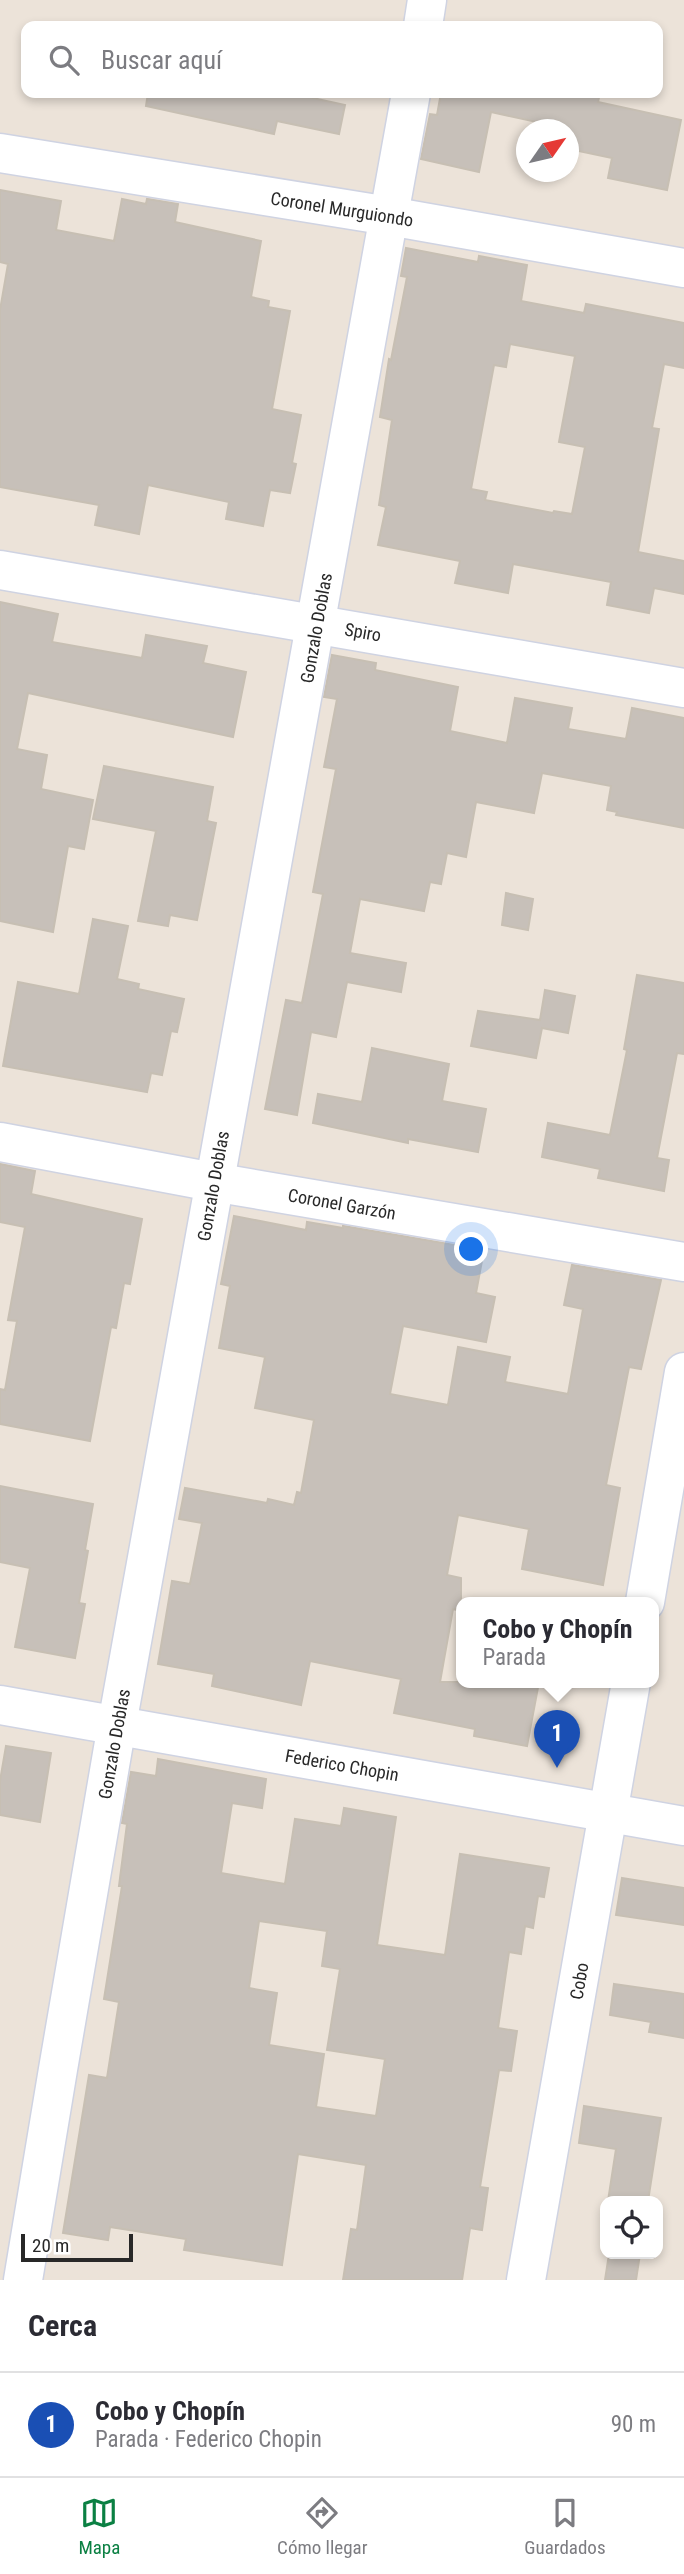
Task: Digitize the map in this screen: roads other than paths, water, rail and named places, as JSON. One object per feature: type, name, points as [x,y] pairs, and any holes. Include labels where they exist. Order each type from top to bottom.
[{"type":"street","points":[[424,21],[427,0]]},
{"type":"street","name":"Gonzalo Doblas","points":[[24,2280],[116,1725],[213,1182],[317,625],[410,98]]},
{"type":"street","name":"Coronel Murguiondo","points":[[0,153],[389,216],[684,268]]},
{"type":"street","name":"Spiro","points":[[0,570],[684,688]]},
{"type":"street","name":"Coronel Garzón","points":[[0,1142],[213,1182],[684,1262]]},
{"type":"street","points":[[646,1597],[684,1372]]},
{"type":"street","name":"Cobo","points":[[526,2280],[630,1688]]},
{"type":"street","name":"Federico Chopin","points":[[0,1705],[684,1826]]},
{"type":"street","points":[[0,2275],[24,2280]]},
{"type":"place","name":"Cobo y Chopín","points":[[557,1768]]}]
